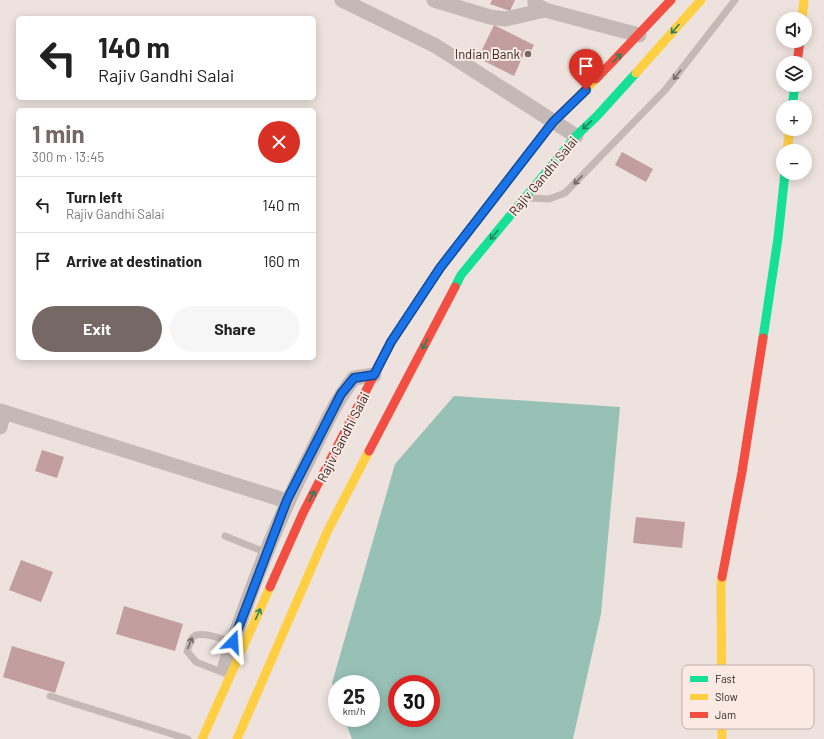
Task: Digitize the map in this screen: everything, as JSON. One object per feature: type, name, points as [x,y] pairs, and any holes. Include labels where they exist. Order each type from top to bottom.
[{"type":"main road","name":"Rajiv Gandhi Salai","points":[[202,739],[303,513],[391,342],[440,268],[553,122],[639,36],[671,0]]},
{"type":"main road","name":"Rajiv Gandhi Salai","points":[[236,739],[328,530],[461,275],[576,136],[597,116],[701,0]]},
{"type":"main road","points":[[803,12],[804,0]]},
{"type":"main road","points":[[722,665],[721,584],[742,472],[778,238],[784,180]]},
{"type":"main road","points":[[722,729],[722,739]]},
{"type":"street","points":[[342,0],[436,46],[576,136]]},
{"type":"street","points":[[434,0],[490,17],[505,19],[540,5],[639,36]]},
{"type":"street","points":[[223,693],[224,673],[233,642],[287,500],[341,394],[354,378],[374,375]]},
{"type":"street","points":[[0,427],[2,411],[287,500]]},
{"type":"lane","points":[[525,197],[548,199],[565,193],[666,89],[735,0]]},
{"type":"lane","points":[[225,536],[267,553]]},
{"type":"lane","points":[[224,673],[196,662],[187,651],[192,638],[195,635],[202,634],[233,642]]},
{"type":"lane","points":[[50,696],[188,739]]},
{"type":"water","points":[[454,396],[620,407],[601,614],[573,739],[352,739],[347,727],[380,727],[380,675],[334,675],[395,464]]},
{"type":"building","points":[[492,0],[515,0],[510,11],[490,4]]},
{"type":"building","points":[[494,25],[534,45],[530,53],[525,51],[514,76],[478,58]]},
{"type":"building","points":[[622,152],[653,169],[646,182],[615,165]]},
{"type":"building","points":[[42,450],[64,457],[57,478],[35,471]]},
{"type":"building","points":[[636,517],[685,522],[682,548],[633,543]]},
{"type":"building","points":[[21,560],[53,572],[41,602],[9,590]]},
{"type":"building","points":[[124,606],[183,624],[175,651],[116,634]]},
{"type":"building","points":[[12,646],[65,662],[55,693],[3,677]]},
{"type":"traffic: fast","points":[[455,287],[461,275],[576,136],[597,116],[636,73]]},
{"type":"traffic: fast","points":[[793,100],[794,92]]},
{"type":"traffic: fast","points":[[763,338],[778,238],[784,180]]},
{"type":"traffic: slow","points":[[636,73],[701,0]]},
{"type":"traffic: slow","points":[[803,12],[804,0]]},
{"type":"traffic: slow","points":[[425,291],[440,268],[553,122],[596,79]]},
{"type":"traffic: slow","points":[[788,144],[789,136]]},
{"type":"traffic: slow","points":[[237,739],[328,530],[369,451]]},
{"type":"traffic: slow","points":[[722,577],[722,665]]},
{"type":"traffic: slow","points":[[202,739],[270,587]]},
{"type":"traffic: slow","points":[[722,729],[722,739]]},
{"type":"traffic: jam","points":[[596,79],[671,0]]},
{"type":"traffic: jam","points":[[798,56],[799,48]]},
{"type":"traffic: jam","points":[[369,451],[455,287]]},
{"type":"traffic: jam","points":[[270,587],[303,513],[391,342],[425,291]]},
{"type":"traffic: jam","points":[[722,577],[742,472],[763,338]]},
{"type":"place","name":"Indian Bank","points":[[528,54]]},
{"type":"route","points":[[233,642],[287,500],[341,394],[354,378],[374,375],[391,342],[440,268],[553,122],[586,90]]}]
